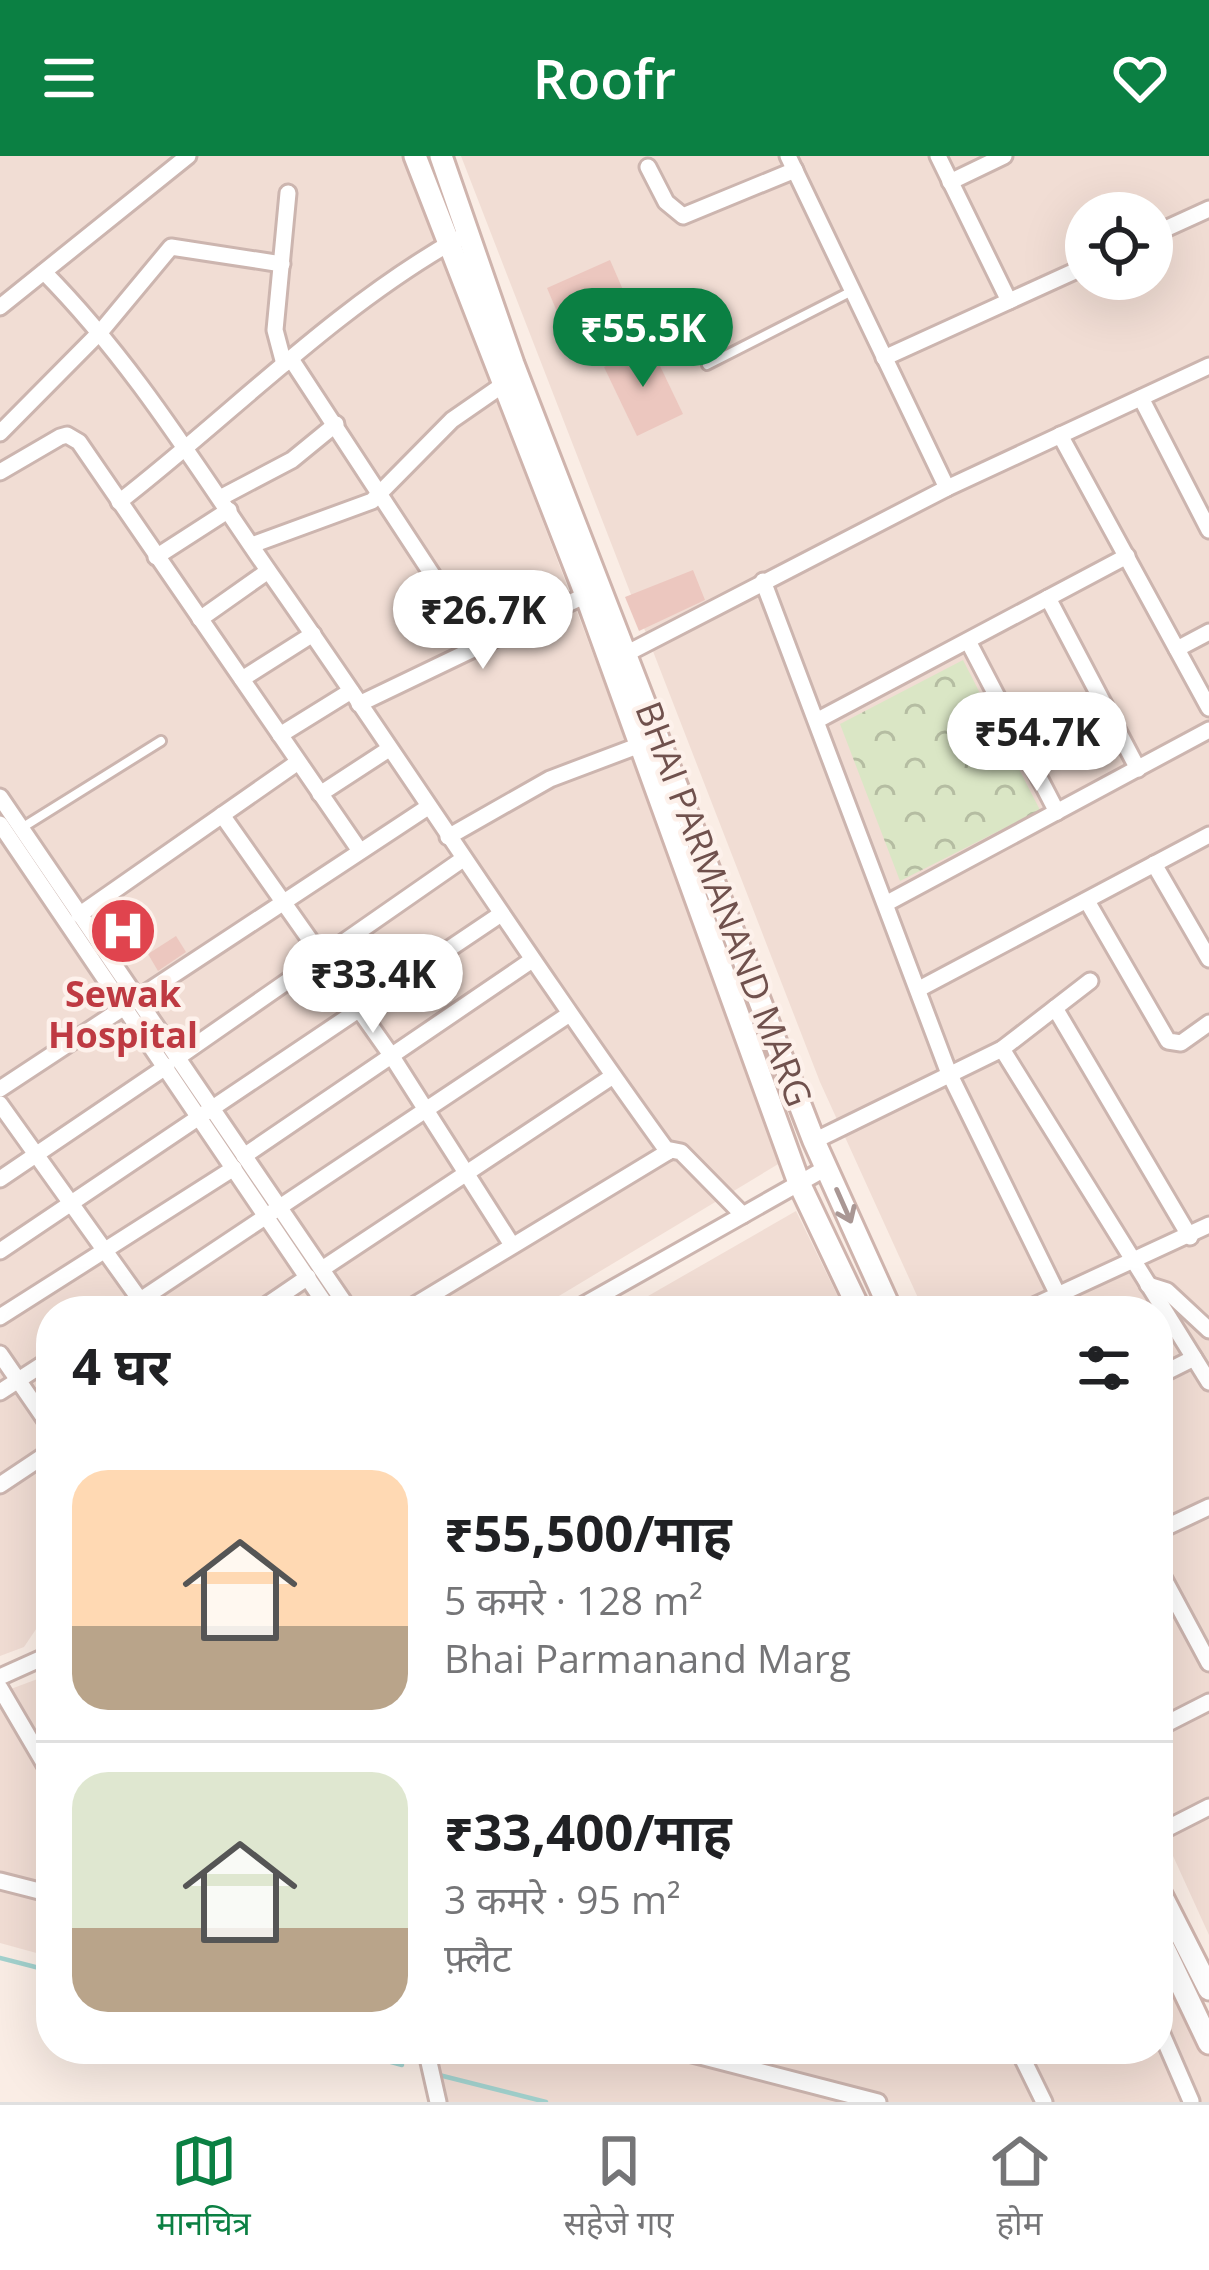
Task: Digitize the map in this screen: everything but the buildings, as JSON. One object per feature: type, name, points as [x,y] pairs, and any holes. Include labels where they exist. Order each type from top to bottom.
[{"type":"street","points":[[0,307],[188,156]]},
{"type":"street","points":[[938,156],[1009,301]]},
{"type":"street","points":[[950,182],[1004,156]]},
{"type":"street","points":[[417,161],[444,157]]},
{"type":"street","name":"BHAI PARMANAND MARG","points":[[444,157],[619,657],[814,1141],[884,1296]]},
{"type":"street","name":"BHAI PARMANAND MARG","points":[[417,161],[586,595],[619,657],[640,745],[799,1183],[853,1296]]},
{"type":"street","points":[[648,167],[672,211],[692,216],[791,163],[947,488]]},
{"type":"street","points":[[288,194],[275,343],[336,424],[479,646]]},
{"type":"street","points":[[1173,225],[1209,209]]},
{"type":"street","points":[[119,502],[287,361],[471,231]]},
{"type":"street","points":[[0,433],[102,330],[172,248],[282,264]]},
{"type":"street","points":[[44,272],[102,330],[188,448],[568,1015],[668,1152]]},
{"type":"street","points":[[884,358],[1065,276]]},
{"type":"street","points":[[619,657],[947,488],[1209,366]]},
{"type":"street","points":[[252,545],[382,494],[452,420],[504,384]]},
{"type":"street","points":[[1141,398],[1209,530]]},
{"type":"street","points":[[156,557],[336,424]]},
{"type":"street","points":[[0,472],[68,435],[79,442],[360,851]]},
{"type":"street","points":[[1060,435],[1209,708]]},
{"type":"street","points":[[818,721],[1126,556]]},
{"type":"street","points":[[200,619],[268,571]]},
{"type":"street","points":[[763,581],[889,902],[948,1071],[1057,1293]]},
{"type":"street","points":[[280,735],[586,595]]},
{"type":"street","points":[[1048,598],[1138,769]]},
{"type":"street","points":[[1177,649],[1209,632]]},
{"type":"street","points":[[242,679],[313,634]]},
{"type":"street","points":[[968,641],[1057,812]]},
{"type":"street","points":[[889,902],[1209,730]]},
{"type":"street","points":[[448,837],[550,779],[640,745]]},
{"type":"street","points":[[320,794],[389,749]]},
{"type":"street","points":[[80,915],[298,762]]},
{"type":"street","points":[[0,797],[10,830],[315,1273],[336,1296]]},
{"type":"street","points":[[0,1089],[428,807]]},
{"type":"street","points":[[222,815],[391,1055],[512,1245]]},
{"type":"street","points":[[919,989],[1209,835]]},
{"type":"street","points":[[0,1179],[463,859]]},
{"type":"street","points":[[1154,864],[1209,959]]},
{"type":"street","points":[[51,886],[80,915],[133,1004]]},
{"type":"street","points":[[1087,901],[1168,1041],[1181,1043],[1209,1023]]},
{"type":"street","points":[[0,1251],[500,914]]},
{"type":"street","points":[[0,1317],[239,1162],[532,960]]},
{"type":"street","points":[[814,1141],[948,1071],[1002,1049],[1090,981]]},
{"type":"street","points":[[1055,1008],[1190,1237]]},
{"type":"street","points":[[158,1296],[568,1015]]},
{"type":"street","points":[[1002,1049],[1154,1296]]},
{"type":"street","points":[[280,1296],[613,1076]]},
{"type":"street","points":[[0,1104],[137,1296]]},
{"type":"street","points":[[429,1296],[668,1152],[681,1152],[743,1215]]},
{"type":"street","points":[[600,1296],[826,1168]]},
{"type":"street","points":[[1051,1296],[1209,1225]]},
{"type":"street","points":[[315,1273],[324,1296]]},
{"type":"street","points":[[1148,1286],[1172,1296]]},
{"type":"street","points":[[1173,1297],[1209,1330]]},
{"type":"street","points":[[1173,1325],[1209,1382]]},
{"type":"street","points":[[0,1354],[36,1406]]},
{"type":"street","points":[[1173,1368],[1194,1358]]},
{"type":"street","points":[[0,1392],[36,1368]]},
{"type":"street","points":[[0,1485],[36,1461]]},
{"type":"street","points":[[1173,1524],[1209,1507]]},
{"type":"street","points":[[1173,1596],[1209,1663]]},
{"type":"street","points":[[0,1676],[36,1660]]},
{"type":"street","points":[[0,1688],[36,1749]]},
{"type":"street","points":[[1173,1720],[1209,1702]]},
{"type":"street","points":[[1173,1825],[1209,1807]]},
{"type":"street","points":[[0,1881],[36,1890]]},
{"type":"street","points":[[1173,1918],[1209,1989]]},
{"type":"street","points":[[1173,1967],[1209,2043]]},
{"type":"street","points":[[1173,2061],[1190,2101],[1209,2093]]},
{"type":"street","points":[[429,2064],[438,2102]]},
{"type":"street","points":[[733,2064],[878,2102]]},
{"type":"street","points":[[1025,2064],[1044,2102]]},
{"type":"lane","points":[[707,365],[853,291]]},
{"type":"lane","points":[[10,830],[161,741]]},
{"type":"shaded area","points":[[0,156],[404,156],[785,1160],[559,1296],[36,1296],[36,1629],[24,1647],[0,1656]]},
{"type":"shaded area","points":[[461,156],[1209,156],[1209,1935],[1173,1856],[1173,1296],[917,1296],[820,1082]]},
{"type":"shaded area","points":[[796,1211],[838,1296],[648,1296]]},
{"type":"shaded area","points":[[36,1680],[36,1953],[0,1943],[0,1693]]},
{"type":"shaded area","points":[[1173,1980],[1209,2053],[1209,2102],[446,2102],[435,2064],[1173,2064]]},
{"type":"green space","points":[[963,660],[1040,810],[900,881],[840,724]]},
{"type":"waterway","points":[[0,1958],[36,1967]]},
{"type":"waterway","points":[[435,2074],[546,2102]]},
{"type":"place","name":"Sewak Hospital","points":[[123,931]]}]
